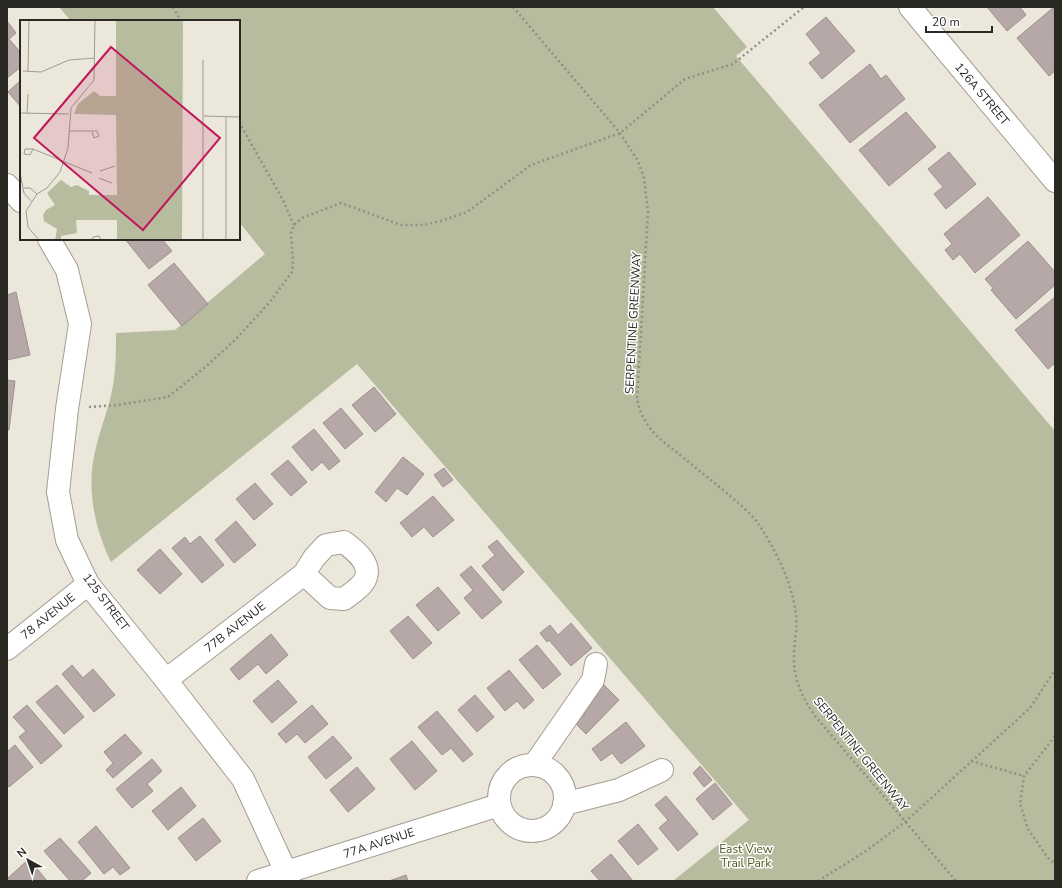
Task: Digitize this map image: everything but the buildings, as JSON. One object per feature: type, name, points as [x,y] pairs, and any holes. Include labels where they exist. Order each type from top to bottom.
[{"type":"street","name":"126A STREET","points":[[910,7],[1055,181]]},
{"type":"street","points":[[7,185],[20,200]]},
{"type":"street","name":"125 STREET","points":[[50,240],[67,270],[80,324],[67,409],[58,492],[66,540],[88,584],[166,680],[243,779],[288,876]]},
{"type":"street","name":"77B AVENUE","points":[[166,680],[304,574]]},
{"type":"street","name":"78 AVENUE","points":[[7,649],[88,584]]},
{"type":"street","points":[[534,765],[593,680],[596,664]]},
{"type":"street","points":[[524,765],[534,765],[545,768],[555,774],[565,793],[564,804],[560,815],[553,823],[543,829],[532,831],[521,829],[511,824],[504,815],[500,805],[499,795],[501,785],[507,776],[524,765]]},
{"type":"street","points":[[564,804],[618,790],[662,770]]},
{"type":"street","name":"77A AVENUE","points":[[258,881],[288,876],[500,805]]},
{"type":"path","points":[[174,7],[180,20]]},
{"type":"path","name":"SERPENTINE GREENWAY","points":[[513,7],[620,133],[638,161],[644,178],[648,212],[637,399],[645,421],[654,433],[730,496],[757,522],[771,544],[783,568],[792,596],[797,615],[794,664],[798,683],[805,700],[815,716],[904,822],[956,881]]},
{"type":"path","points":[[86,408],[118,405],[168,397],[203,369],[236,339],[270,303],[292,272],[293,262],[291,233],[294,225],[302,218],[341,202],[401,224],[423,225],[441,222],[467,212],[532,165],[620,133],[685,79],[733,64],[804,7]]},
{"type":"path","points":[[240,124],[283,200],[294,225]]},
{"type":"path","points":[[818,881],[866,851],[904,822],[1030,708],[1055,670]]},
{"type":"path","points":[[1055,736],[1024,776],[1020,804],[1028,829],[1048,858],[1055,864]]},
{"type":"path","points":[[970,761],[1024,776]]},
{"type":"green space","name":"East View Trail Park","points":[[59,7],[713,7],[747,47],[736,56],[1055,431],[1055,881],[673,881],[749,820],[357,364],[111,562],[100,536],[94,508],[91,480],[95,452],[113,384],[116,362],[116,333],[175,330],[265,254],[240,223],[240,20],[70,20]]}]
